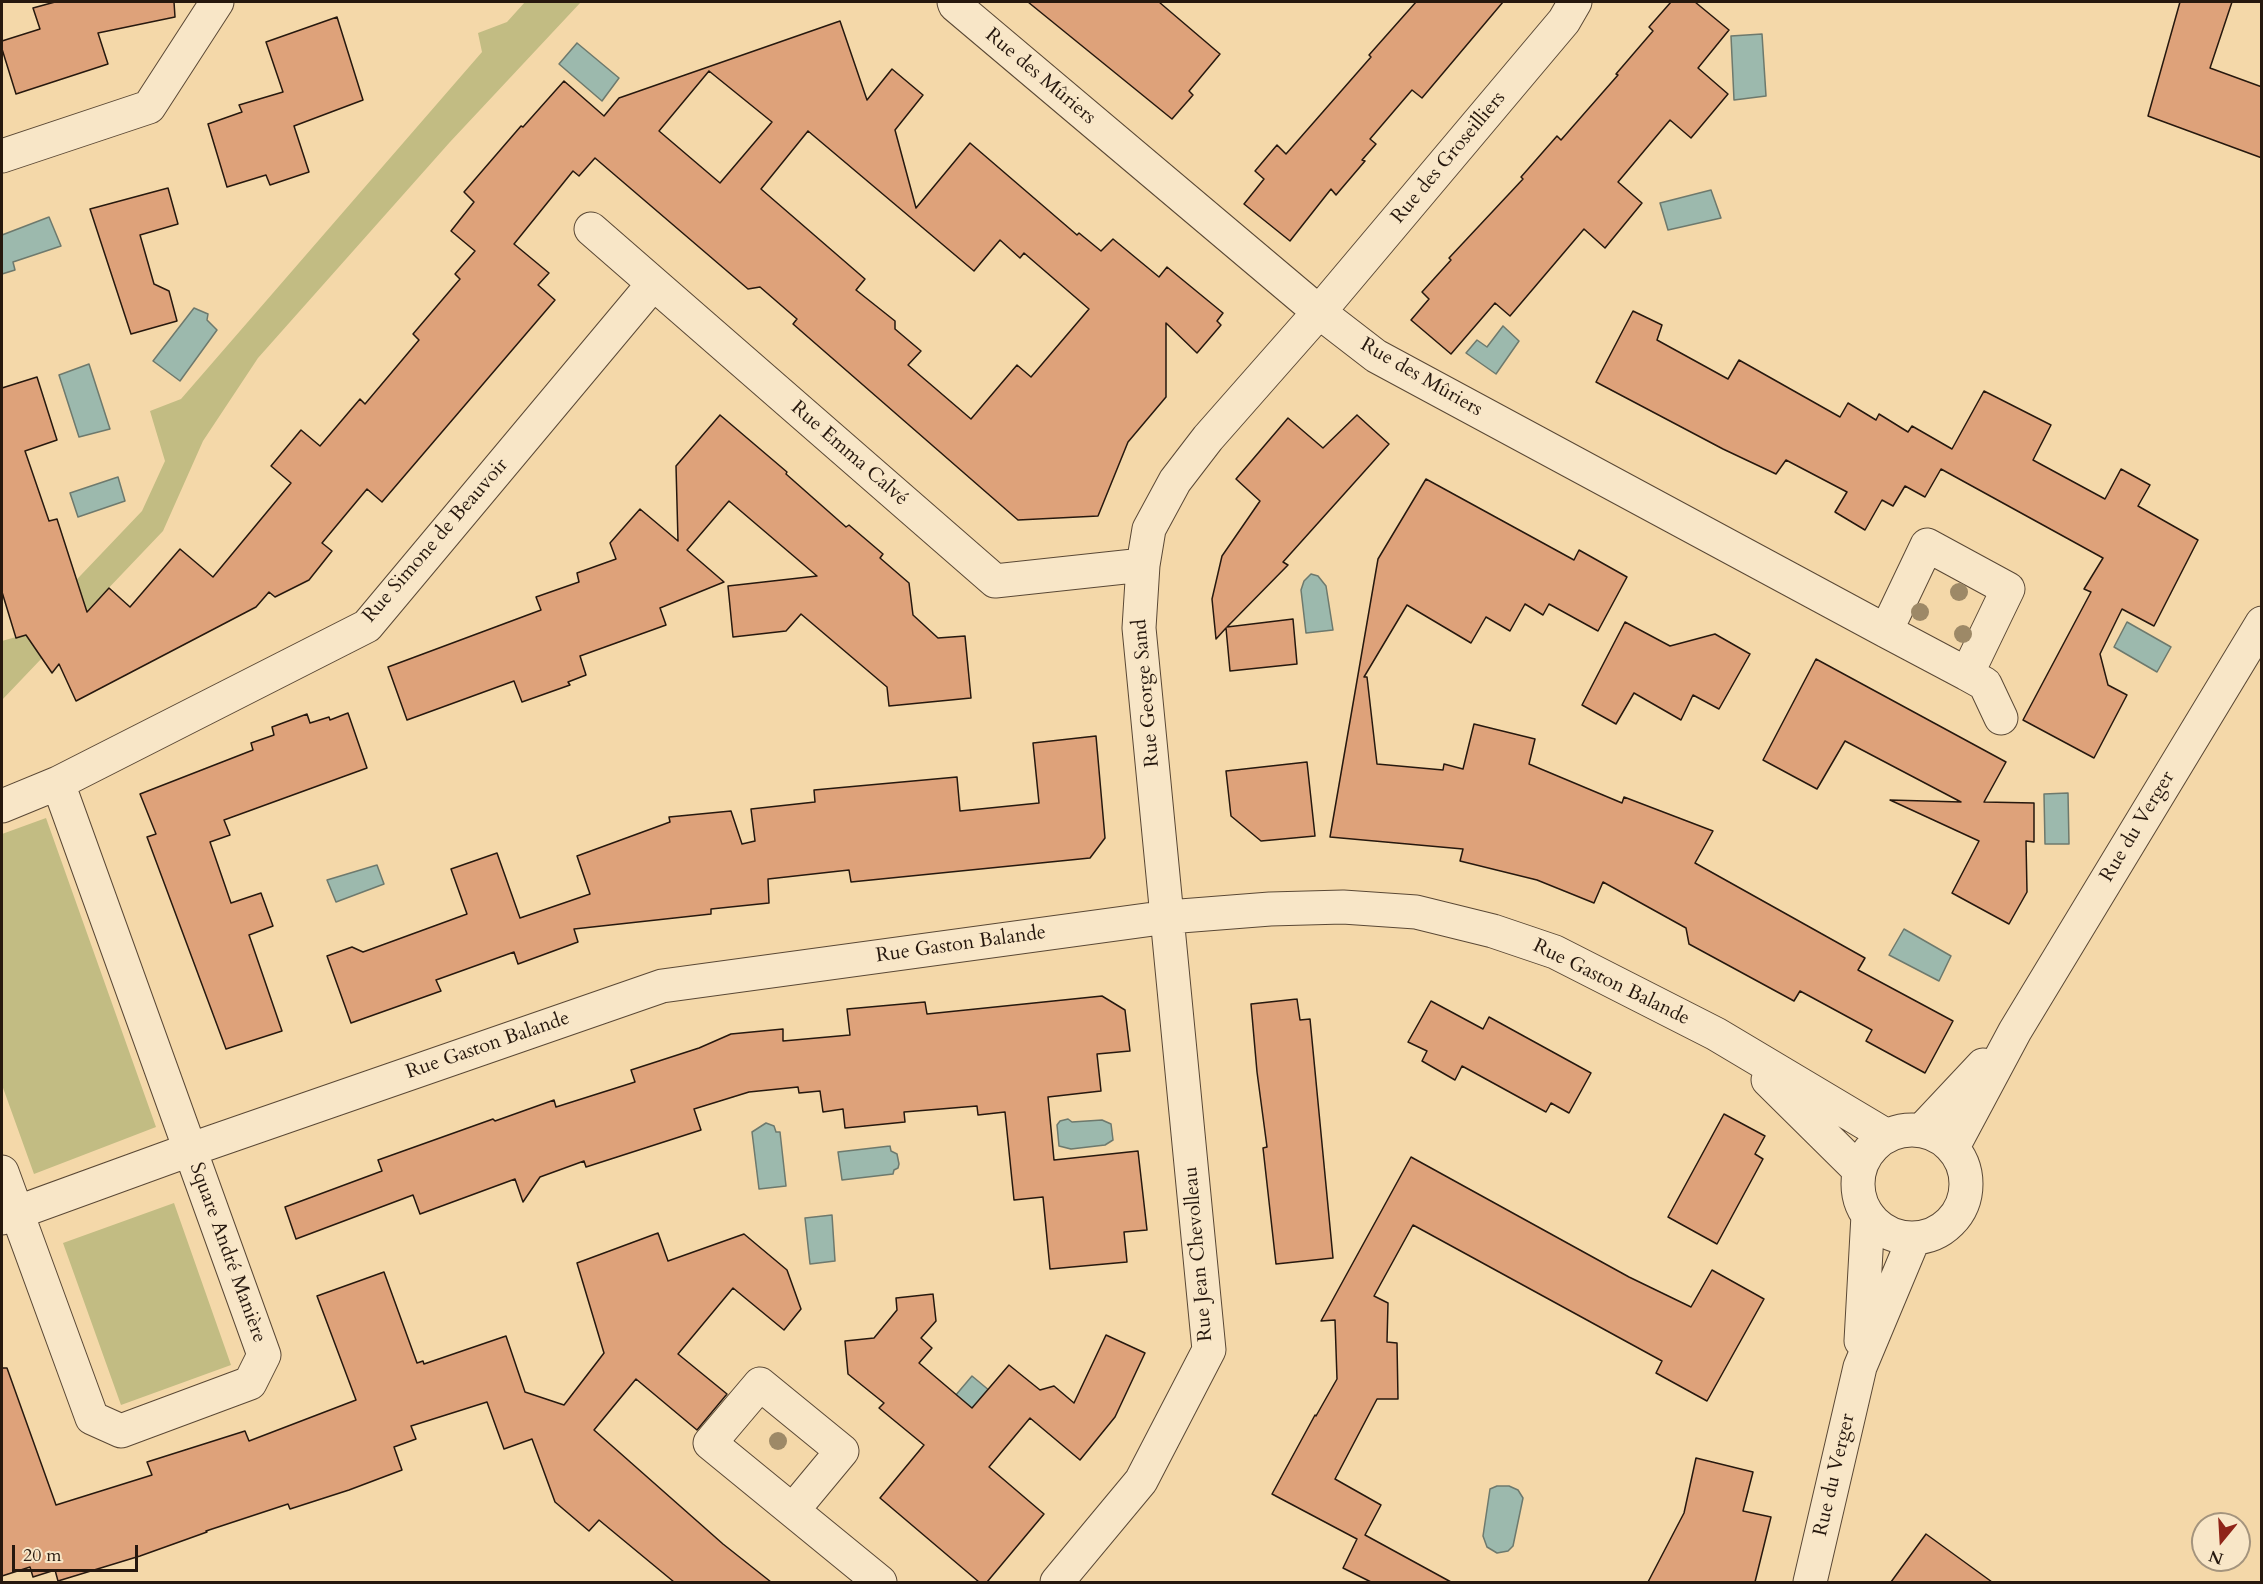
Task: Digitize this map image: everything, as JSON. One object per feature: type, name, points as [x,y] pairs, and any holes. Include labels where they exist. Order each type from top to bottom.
[{"type":"street","points":[[2,156],[149,107],[217,2]]},
{"type":"street","name":"Rue des Mûriers","points":[[954,2],[964,13],[1319,312],[1376,356],[1985,684],[2001,718]]},
{"type":"street","name":"Rue des Groseilliers","points":[[1319,312],[1564,21],[1575,2]]},
{"type":"street","name":"Rue Emma Calvé","points":[[591,229],[995,581],[1143,566]]},
{"type":"street","name":"Rue Simone de Beauvoir","points":[[2,806],[58,783],[367,626],[653,284]]},
{"type":"street","name":"Rue George Sand","points":[[1168,917],[1139,628],[1143,566],[1149,529],[1175,481],[1208,438],[1319,312]]},
{"type":"street","points":[[1886,631],[1928,545],[2008,589],[1967,674]]},
{"type":"street","name":"Rue du Verger","points":[[1953,1148],[2015,1031],[2262,623]]},
{"type":"street","name":"Square André Manière","points":[[2,1172],[9,1215],[92,1418],[121,1431],[250,1383],[264,1354],[58,783]]},
{"type":"street","name":"Rue Gaston Balande","points":[[9,1215],[662,986],[1168,917],[1270,909],[1333,907],[1416,912],[1493,932],[1555,952],[1732,1045],[1887,1136]]},
{"type":"street","name":"Rue Jean Chevolleau","points":[[1057,1582],[1141,1481],[1209,1350],[1168,917]]},
{"type":"street","name":"Rue du Verger","points":[[1922,1130],[2015,1031]]},
{"type":"street","name":"Rue Gaston Balande","points":[[1732,1045],[1860,1170]]},
{"type":"street","points":[[1904,1130],[1922,1130],[1939,1136],[1953,1148],[1962,1162],[1966,1179],[1965,1197],[1958,1213],[1947,1226],[1931,1234],[1914,1238],[1896,1236],[1880,1227],[1868,1215],[1860,1193],[1860,1170],[1865,1157],[1875,1144],[1887,1136],[1904,1130]]},
{"type":"street","name":"Rue du Verger","points":[[1860,1367],[1868,1215]]},
{"type":"street","name":"Rue du Verger","points":[[1810,1582],[1860,1367],[1914,1238]]},
{"type":"street","points":[[794,1510],[880,1582]]},
{"type":"shaded area","points":[[525,2],[581,2],[450,142],[258,358],[203,441],[163,531],[2,700],[2,641],[33,632],[61,596],[142,511],[165,461],[150,411],[181,399],[482,52],[478,33],[507,22]]},
{"type":"shaded area","points":[[1762,34],[1766,96],[1734,100],[1731,36]]},
{"type":"shaded area","points":[[577,43],[619,78],[602,101],[559,64]]},
{"type":"shaded area","points":[[1711,190],[1721,218],[1668,230],[1660,203]]},
{"type":"shaded area","points":[[49,217],[61,246],[13,262],[15,270],[2,274],[2,235]]},
{"type":"shaded area","points":[[194,308],[208,314],[207,320],[217,330],[180,381],[153,361]]},
{"type":"shaded area","points":[[1503,326],[1519,341],[1496,374],[1466,353],[1477,340],[1487,347]]},
{"type":"shaded area","points":[[89,364],[110,429],[79,437],[59,375]]},
{"type":"shaded area","points":[[118,477],[125,501],[78,517],[70,493]]},
{"type":"shaded area","points":[[1311,574],[1318,576],[1326,586],[1333,630],[1306,633],[1301,590],[1304,581]]},
{"type":"shaded area","points":[[2127,622],[2171,647],[2157,672],[2114,647]]},
{"type":"shaded area","points":[[2068,793],[2069,844],[2045,844],[2044,794]]},
{"type":"shaded area","points":[[46,818],[156,1127],[34,1174],[2,1085],[2,834]]},
{"type":"shaded area","points":[[377,865],[384,884],[336,902],[327,880]]},
{"type":"shaded area","points":[[1904,929],[1951,956],[1939,981],[1889,955]]},
{"type":"shaded area","points":[[1068,1119],[1072,1122],[1102,1120],[1111,1124],[1113,1140],[1105,1145],[1071,1149],[1059,1146],[1057,1125],[1060,1121]]},
{"type":"shaded area","points":[[766,1123],[774,1126],[776,1132],[780,1132],[786,1186],[759,1189],[752,1132]]},
{"type":"shaded area","points":[[890,1146],[891,1151],[897,1154],[899,1164],[893,1174],[842,1180],[838,1152]]},
{"type":"shaded area","points":[[174,1203],[231,1365],[121,1405],[63,1243]]},
{"type":"shaded area","points":[[832,1215],[835,1261],[810,1264],[805,1218]]},
{"type":"shaded area","points":[[972,1376],[1009,1407],[998,1432],[955,1396]]},
{"type":"shaded area","points":[[1497,1486],[1509,1486],[1518,1490],[1523,1498],[1513,1546],[1508,1551],[1497,1553],[1487,1547],[1483,1536],[1490,1489]]},
{"type":"building","points":[[55,2],[174,2],[175,17],[98,33],[108,64],[16,94],[2,49],[2,41],[40,29],[33,8]]},
{"type":"building","points":[[1028,2],[1159,2],[1220,54],[1189,91],[1193,95],[1172,119]]},
{"type":"building","points":[[1416,2],[1503,2],[1422,98],[1412,90],[1370,139],[1376,144],[1362,160],[1365,161],[1336,195],[1331,189],[1290,241],[1244,204],[1264,179],[1255,171],[1277,145],[1286,154]]},
{"type":"building","points":[[1671,2],[1695,2],[1729,30],[1698,68],[1728,94],[1691,138],[1670,120],[1618,182],[1642,203],[1605,248],[1584,229],[1510,316],[1495,303],[1451,354],[1411,320],[1429,299],[1422,292],[1451,260],[1449,258],[1523,179],[1521,177],[1557,136],[1561,140],[1618,75],[1616,74],[1653,31],[1649,27]]},
{"type":"building","points":[[2180,2],[2232,2],[2210,68],[2262,87],[2262,158],[2148,116]]},
{"type":"building","points":[[337,17],[363,100],[294,126],[309,172],[270,185],[266,175],[227,187],[208,124],[242,112],[239,105],[283,92],[266,42]]},
{"type":"building","points":[[840,21],[867,100],[892,69],[923,95],[895,130],[916,208],[970,143],[1077,235],[1079,233],[1101,251],[1113,239],[1159,277],[1167,267],[1223,313],[1217,321],[1221,325],[1197,353],[1166,323],[1166,397],[1128,442],[1098,516],[1018,520],[793,324],[797,319],[760,287],[748,289],[595,158],[579,176],[573,171],[514,244],[549,273],[538,285],[555,300],[382,502],[367,489],[322,543],[332,551],[309,580],[275,597],[269,592],[256,607],[76,701],[59,664],[52,673],[26,635],[16,638],[2,592],[2,388],[37,377],[57,440],[25,451],[49,521],[57,519],[87,612],[109,588],[130,607],[180,549],[213,577],[291,483],[271,466],[301,430],[320,446],[360,399],[365,404],[419,340],[413,334],[460,279],[455,274],[475,251],[451,231],[474,202],[464,192],[521,126],[523,127],[564,81],[604,116],[619,98]],"holes":[[[709,71],[772,122],[720,183],[659,131]],[[808,131],[974,271],[1000,240],[1020,258],[1024,253],[1089,309],[1031,377],[1017,365],[971,419],[908,365],[921,351],[895,329],[895,321],[856,290],[865,279],[761,189]]]},
{"type":"building","points":[[168,188],[178,224],[140,235],[154,284],[169,291],[177,321],[131,334],[90,209]]},
{"type":"building","points":[[1633,311],[1662,325],[1657,340],[1728,379],[1739,360],[1840,417],[1848,403],[1876,420],[1879,414],[1908,432],[1912,426],[1952,449],[1984,391],[2051,425],[2033,460],[2105,499],[2121,469],[2150,485],[2138,506],[2198,540],[2154,626],[2122,609],[2100,654],[2108,685],[2127,695],[2094,758],[2023,720],[2091,592],[2084,589],[2103,558],[1941,469],[1925,497],[1905,486],[1893,506],[1882,500],[1865,530],[1835,512],[1847,492],[1786,460],[1776,474],[1723,449],[1596,382]]},
{"type":"building","points":[[720,415],[787,472],[786,474],[846,527],[849,525],[883,554],[880,558],[909,583],[913,615],[938,638],[965,636],[971,698],[889,706],[887,687],[801,614],[786,631],[733,637],[728,586],[817,576],[729,501],[687,550],[724,582],[660,608],[666,625],[580,656],[586,675],[568,682],[570,685],[522,702],[514,681],[407,720],[388,667],[541,610],[536,597],[579,582],[577,573],[616,559],[610,543],[640,509],[678,541],[676,466]]},
{"type":"building","points":[[1357,415],[1389,444],[1283,562],[1288,565],[1227,627],[1293,619],[1297,664],[1230,671],[1226,628],[1216,639],[1212,599],[1222,556],[1260,501],[1236,479],[1288,418],[1323,448]]},
{"type":"building","points":[[1426,479],[1574,560],[1579,550],[1627,577],[1598,631],[1549,604],[1543,615],[1525,604],[1510,631],[1486,617],[1471,643],[1407,605],[1364,677],[1367,677],[1377,764],[1443,770],[1444,764],[1463,769],[1474,724],[1535,739],[1529,764],[1622,803],[1624,797],[1713,831],[1695,863],[1865,958],[1858,970],[1953,1021],[1925,1073],[1866,1041],[1872,1030],[1800,991],[1794,1001],[1689,944],[1686,928],[1603,882],[1594,903],[1537,880],[1460,861],[1463,849],[1330,837],[1378,559]]},
{"type":"building","points":[[1625,622],[1670,646],[1715,634],[1750,654],[1719,709],[1693,695],[1681,720],[1634,693],[1616,724],[1582,705]]},
{"type":"building","points":[[1816,659],[2006,762],[1984,802],[2034,803],[2034,842],[2026,841],[2027,892],[2009,924],[1952,893],[1979,841],[1890,800],[1961,802],[1845,741],[1817,789],[1763,760]]},
{"type":"building","points":[[348,713],[367,768],[224,820],[230,835],[210,842],[231,903],[261,893],[273,926],[249,935],[282,1031],[226,1049],[147,837],[156,834],[140,794],[253,750],[251,743],[274,735],[272,727],[307,714],[310,723],[329,717],[330,720]]},
{"type":"building","points":[[1096,736],[1105,838],[1090,858],[851,882],[849,870],[768,879],[769,903],[711,909],[711,914],[574,929],[578,942],[518,964],[514,952],[436,980],[441,991],[351,1023],[327,956],[352,947],[363,952],[467,914],[451,869],[497,853],[520,918],[590,894],[577,856],[670,822],[669,817],[731,811],[742,844],[755,841],[751,809],[815,802],[814,790],[957,777],[960,811],[1039,803],[1033,743]]},
{"type":"building","points":[[1307,762],[1315,836],[1261,841],[1231,816],[1226,771]]},
{"type":"building","points":[[1102,996],[1125,1010],[1130,1051],[1097,1054],[1101,1091],[1048,1097],[1054,1160],[1138,1151],[1147,1230],[1124,1232],[1127,1262],[1050,1269],[1043,1197],[1014,1200],[1005,1112],[978,1115],[977,1106],[904,1112],[905,1122],[845,1128],[843,1109],[823,1112],[820,1091],[799,1093],[798,1087],[749,1092],[694,1109],[701,1130],[586,1167],[584,1161],[540,1177],[523,1202],[515,1179],[420,1214],[413,1195],[296,1239],[285,1207],[382,1171],[378,1160],[554,1100],[556,1107],[635,1082],[631,1070],[699,1048],[731,1034],[783,1029],[783,1041],[850,1035],[847,1009],[925,1002],[927,1014]]},
{"type":"building","points":[[1297,999],[1300,1020],[1310,1019],[1333,1258],[1276,1264],[1263,1148],[1267,1147],[1251,1004]]},
{"type":"building","points":[[1431,1001],[1483,1029],[1489,1017],[1591,1073],[1569,1113],[1551,1103],[1546,1112],[1462,1066],[1455,1080],[1422,1061],[1427,1051],[1408,1042]]},
{"type":"building","points":[[1724,1114],[1765,1136],[1755,1154],[1763,1159],[1717,1244],[1668,1217]]},
{"type":"building","points":[[1411,1157],[1629,1277],[1691,1307],[1712,1270],[1764,1299],[1707,1401],[1656,1373],[1662,1361],[1413,1225],[1374,1296],[1388,1303],[1387,1342],[1397,1343],[1398,1399],[1377,1399],[1335,1479],[1381,1505],[1365,1535],[1451,1582],[1371,1582],[1343,1568],[1357,1539],[1272,1494],[1337,1379],[1335,1320],[1321,1321]]},
{"type":"building","points":[[658,1233],[668,1261],[744,1234],[787,1270],[801,1309],[784,1330],[733,1288],[678,1354],[727,1394],[697,1430],[636,1379],[594,1430],[723,1544],[771,1582],[674,1582],[599,1520],[589,1531],[555,1502],[532,1439],[504,1449],[487,1402],[411,1426],[416,1439],[394,1447],[402,1470],[349,1490],[290,1509],[288,1504],[140,1556],[58,1581],[55,1570],[33,1577],[30,1567],[2,1576],[2,1368],[7,1368],[56,1505],[152,1475],[147,1462],[245,1431],[249,1441],[356,1400],[317,1296],[384,1272],[417,1363],[423,1361],[424,1364],[506,1336],[525,1392],[564,1405],[604,1353],[577,1263]]},
{"type":"building","points":[[933,1294],[936,1321],[921,1338],[932,1348],[919,1363],[972,1408],[1009,1365],[1040,1390],[1054,1386],[1074,1403],[1106,1335],[1145,1353],[1115,1417],[1080,1460],[1030,1418],[989,1467],[1044,1514],[987,1582],[979,1582],[880,1498],[924,1445],[879,1408],[884,1403],[848,1374],[845,1341],[874,1338],[897,1310],[896,1298]]},
{"type":"building","points":[[1696,1458],[1753,1472],[1743,1511],[1771,1517],[1755,1582],[1648,1582],[1684,1513]]},
{"type":"building","points":[[1926,1534],[1992,1582],[1891,1582]]}]
